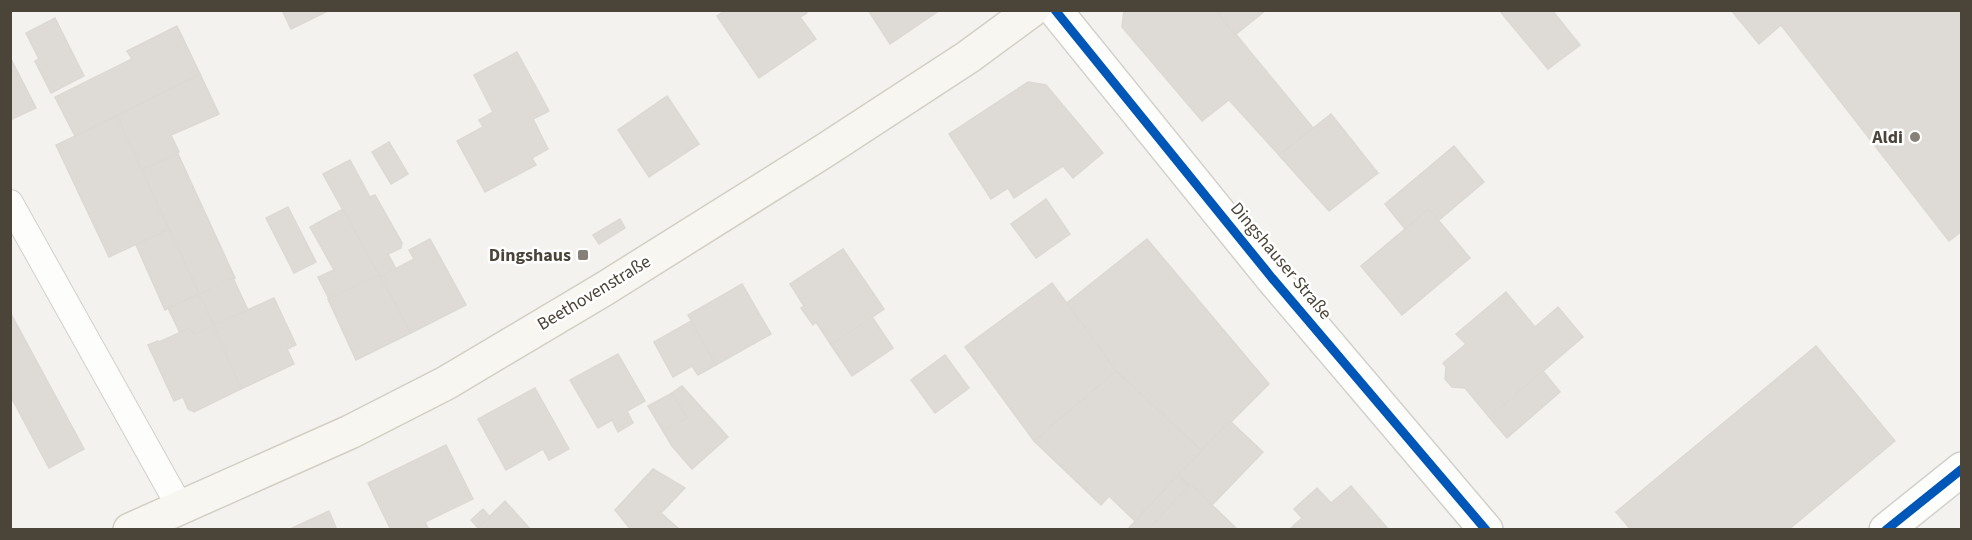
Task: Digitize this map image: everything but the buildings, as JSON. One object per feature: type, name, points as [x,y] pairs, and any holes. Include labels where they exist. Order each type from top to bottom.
[{"type":"main road","name":"Beethovenstraße","points":[[130,530],[350,432],[446,383],[604,289],[816,156],[968,57],[1032,10]]},
{"type":"street","name":"Dingshauser Straße","points":[[1055,10],[1272,278],[1486,530]]},
{"type":"street","points":[[1886,530],[1962,469]]},
{"type":"lane","points":[[10,202],[180,507]]},
{"type":"cycle path","points":[[1055,10],[1272,278],[1486,530]]},
{"type":"cycle path","points":[[1886,530],[1962,469]]},
{"type":"place","name":"Aldi","points":[[1915,137]]},
{"type":"place","name":"Dingshaus","points":[[583,255]]}]
